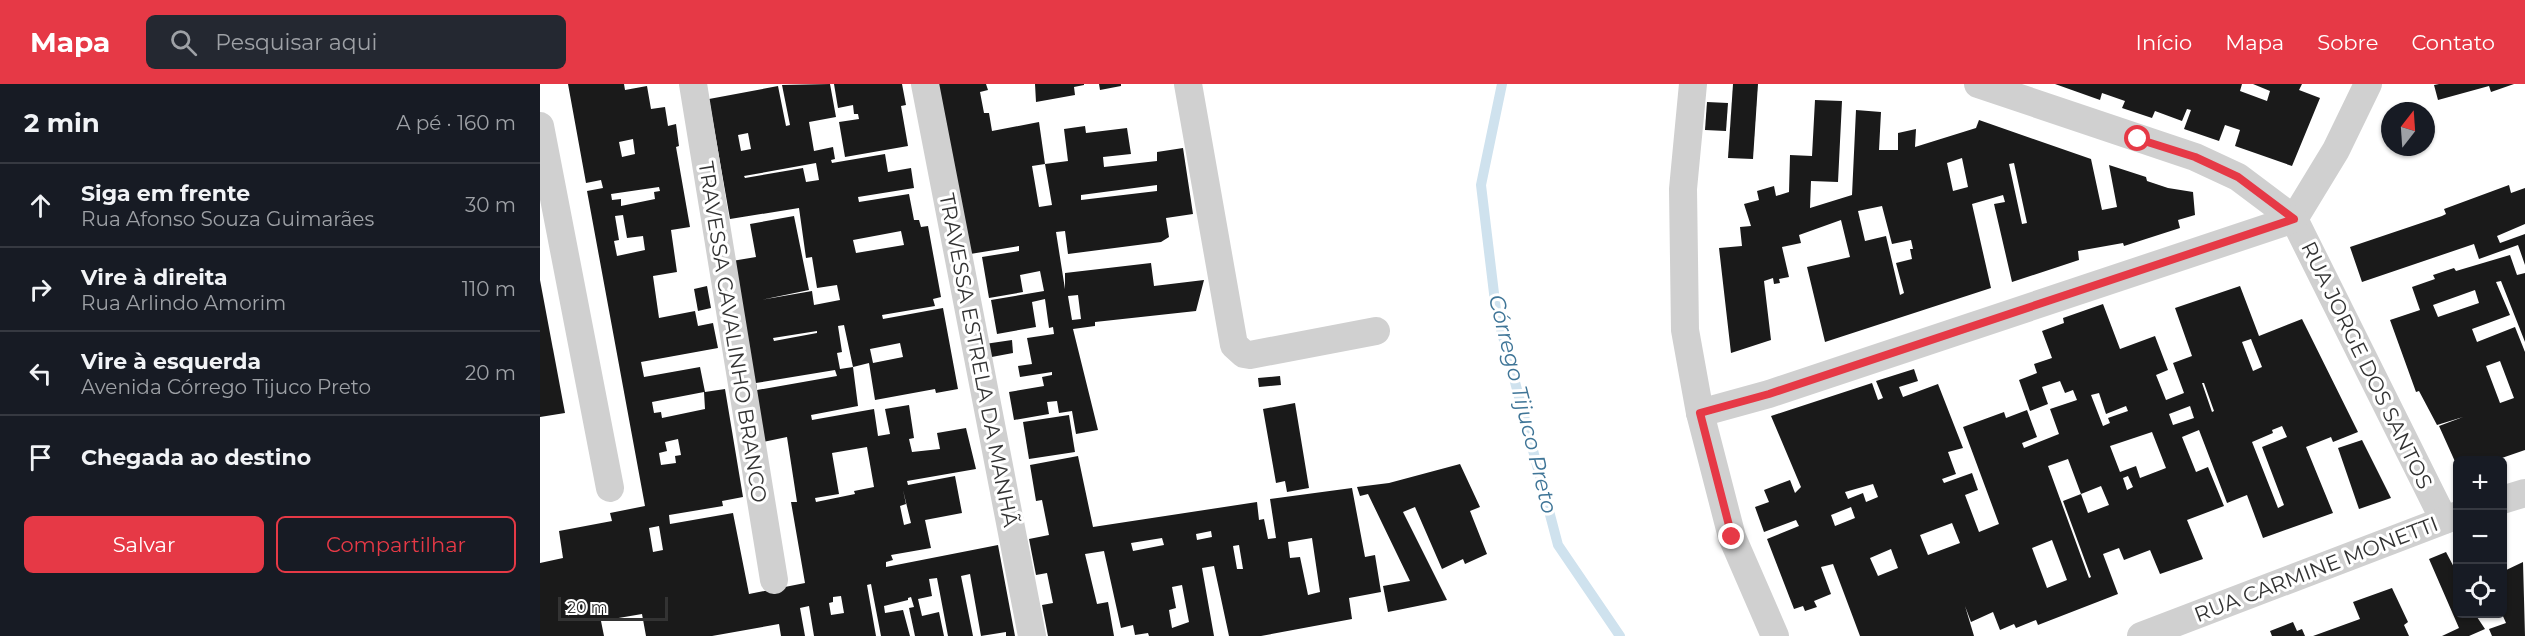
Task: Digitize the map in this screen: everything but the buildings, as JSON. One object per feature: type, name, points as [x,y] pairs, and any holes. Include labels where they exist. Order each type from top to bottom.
[{"type":"street","name":"TRAVESSA CAVALINHO BRANCO","points":[[693,84],[774,580]]},
{"type":"street","name":"TRAVESSA ESTRELA DA MANHÃ","points":[[925,84],[1032,636]]},
{"type":"street","points":[[1188,84],[1234,345],[1244,354],[1250,355],[1376,331]]},
{"type":"street","points":[[1693,84],[1683,189],[1685,330],[1700,413],[1732,537],[1775,636]]},
{"type":"street","points":[[1978,84],[2195,157],[2238,177],[2294,219]]},
{"type":"street","name":"RUA JORGE DOS SANTOS","points":[[2368,84],[2336,150],[2294,219],[2451,517]]},
{"type":"street","points":[[540,126],[610,488]]},
{"type":"street","points":[[1700,413],[1769,394],[2294,219]]},
{"type":"street","points":[[2507,498],[2525,493]]},
{"type":"street","name":"RUA CARMINE MONETTI","points":[[2141,636],[2451,517]]},
{"type":"waterway","name":"Córrego Tijuco Preto","points":[[1502,84],[1481,185],[1496,310],[1558,545],[1620,636]]},
{"type":"route","points":[[1732,537],[1700,413],[1769,394],[2294,219],[2238,177],[2195,157],[2138,139]]}]
